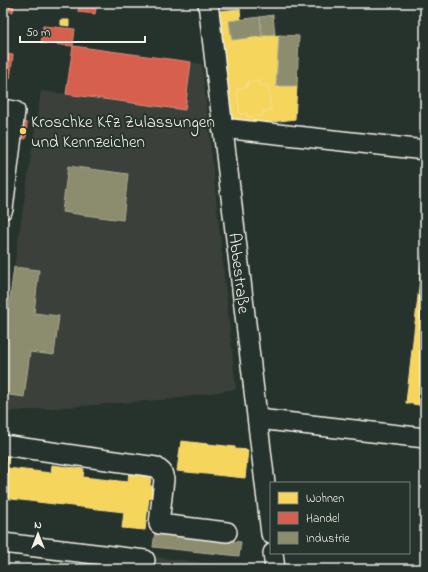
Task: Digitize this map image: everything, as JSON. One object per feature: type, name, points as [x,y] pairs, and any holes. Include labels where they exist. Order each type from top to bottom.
[{"type":"street","name":"Abbestraße","points":[[208,3],[270,525]]},
{"type":"street","points":[[3,109],[15,111],[3,209]]},
{"type":"street","points":[[222,128],[425,150]]},
{"type":"street","points":[[258,419],[425,438]]},
{"type":"street","points":[[3,445],[156,467],[162,472],[164,478],[159,524],[227,532]]},
{"type":"street","points":[[3,543],[96,562],[145,560]]},
{"type":"street","points":[[273,554],[275,569]]},
{"type":"shaded area","points":[[73,46],[202,64],[236,389],[172,399],[3,412],[3,352],[14,267],[41,91],[66,94]]},
{"type":"shaded area","points":[[149,556],[249,569],[148,569]]},
{"type":"building: Wohnen","points":[[240,9],[241,19],[219,23],[218,11]]},
{"type":"building: Wohnen","points":[[61,20],[69,20],[69,26],[61,25]]},
{"type":"building: Wohnen","points":[[229,21],[232,40],[275,34],[275,36],[279,35],[276,86],[297,86],[295,119],[232,127],[219,23]],"holes":[[[258,80],[259,86],[268,85],[271,110],[263,111],[263,116],[247,117],[247,113],[240,114],[237,89],[247,87],[247,82]]]},
{"type":"building: Wohnen","points":[[258,80],[259,86],[268,85],[271,110],[263,111],[263,116],[247,117],[247,113],[240,114],[237,89],[247,87],[247,82]]},
{"type":"building: Wohnen","points":[[425,234],[425,406],[406,403]]},
{"type":"building: Wohnen","points":[[181,441],[235,447],[235,449],[248,450],[245,478],[177,471]]},
{"type":"building: Wohnen","points":[[3,453],[9,454],[7,468],[51,473],[52,465],[84,469],[83,477],[128,482],[129,469],[152,471],[150,485],[155,489],[154,496],[149,498],[145,530],[122,528],[124,512],[3,498]]},
{"type":"building: Handel","points":[[3,3],[34,3],[34,6],[14,4],[13,12],[3,9]]},
{"type":"building: Handel","points":[[71,3],[97,3],[95,14],[78,12],[79,4]]},
{"type":"building: Handel","points":[[43,26],[75,29],[73,46],[41,43]]},
{"type":"building: Handel","points":[[73,46],[191,62],[185,110],[66,94]]},
{"type":"building: Handel","points":[[3,54],[13,55],[10,79],[3,79]]},
{"type":"building: Handel","name":"Kroschke Kfz Zulassungen und Kennzeichen","points":[[20,123],[27,123],[26,139],[18,138]]},
{"type":"building: Industrie","points":[[273,15],[275,34],[262,36],[260,17]]},
{"type":"building: Industrie","points":[[260,17],[262,36],[232,40],[229,21]]},
{"type":"building: Industrie","points":[[279,35],[299,36],[297,86],[276,86]]},
{"type":"building: Industrie","points":[[68,166],[128,174],[123,220],[62,212]]},
{"type":"building: Industrie","points":[[14,267],[39,270],[34,313],[59,316],[54,355],[30,352],[24,397],[3,394],[3,352]]},
{"type":"building: Industrie","points":[[155,532],[241,542],[239,556],[153,547]]},
{"type":"place","name":"Kroschke Kfz Zulassungen und Kennzeichen","points":[[23,131]]}]
